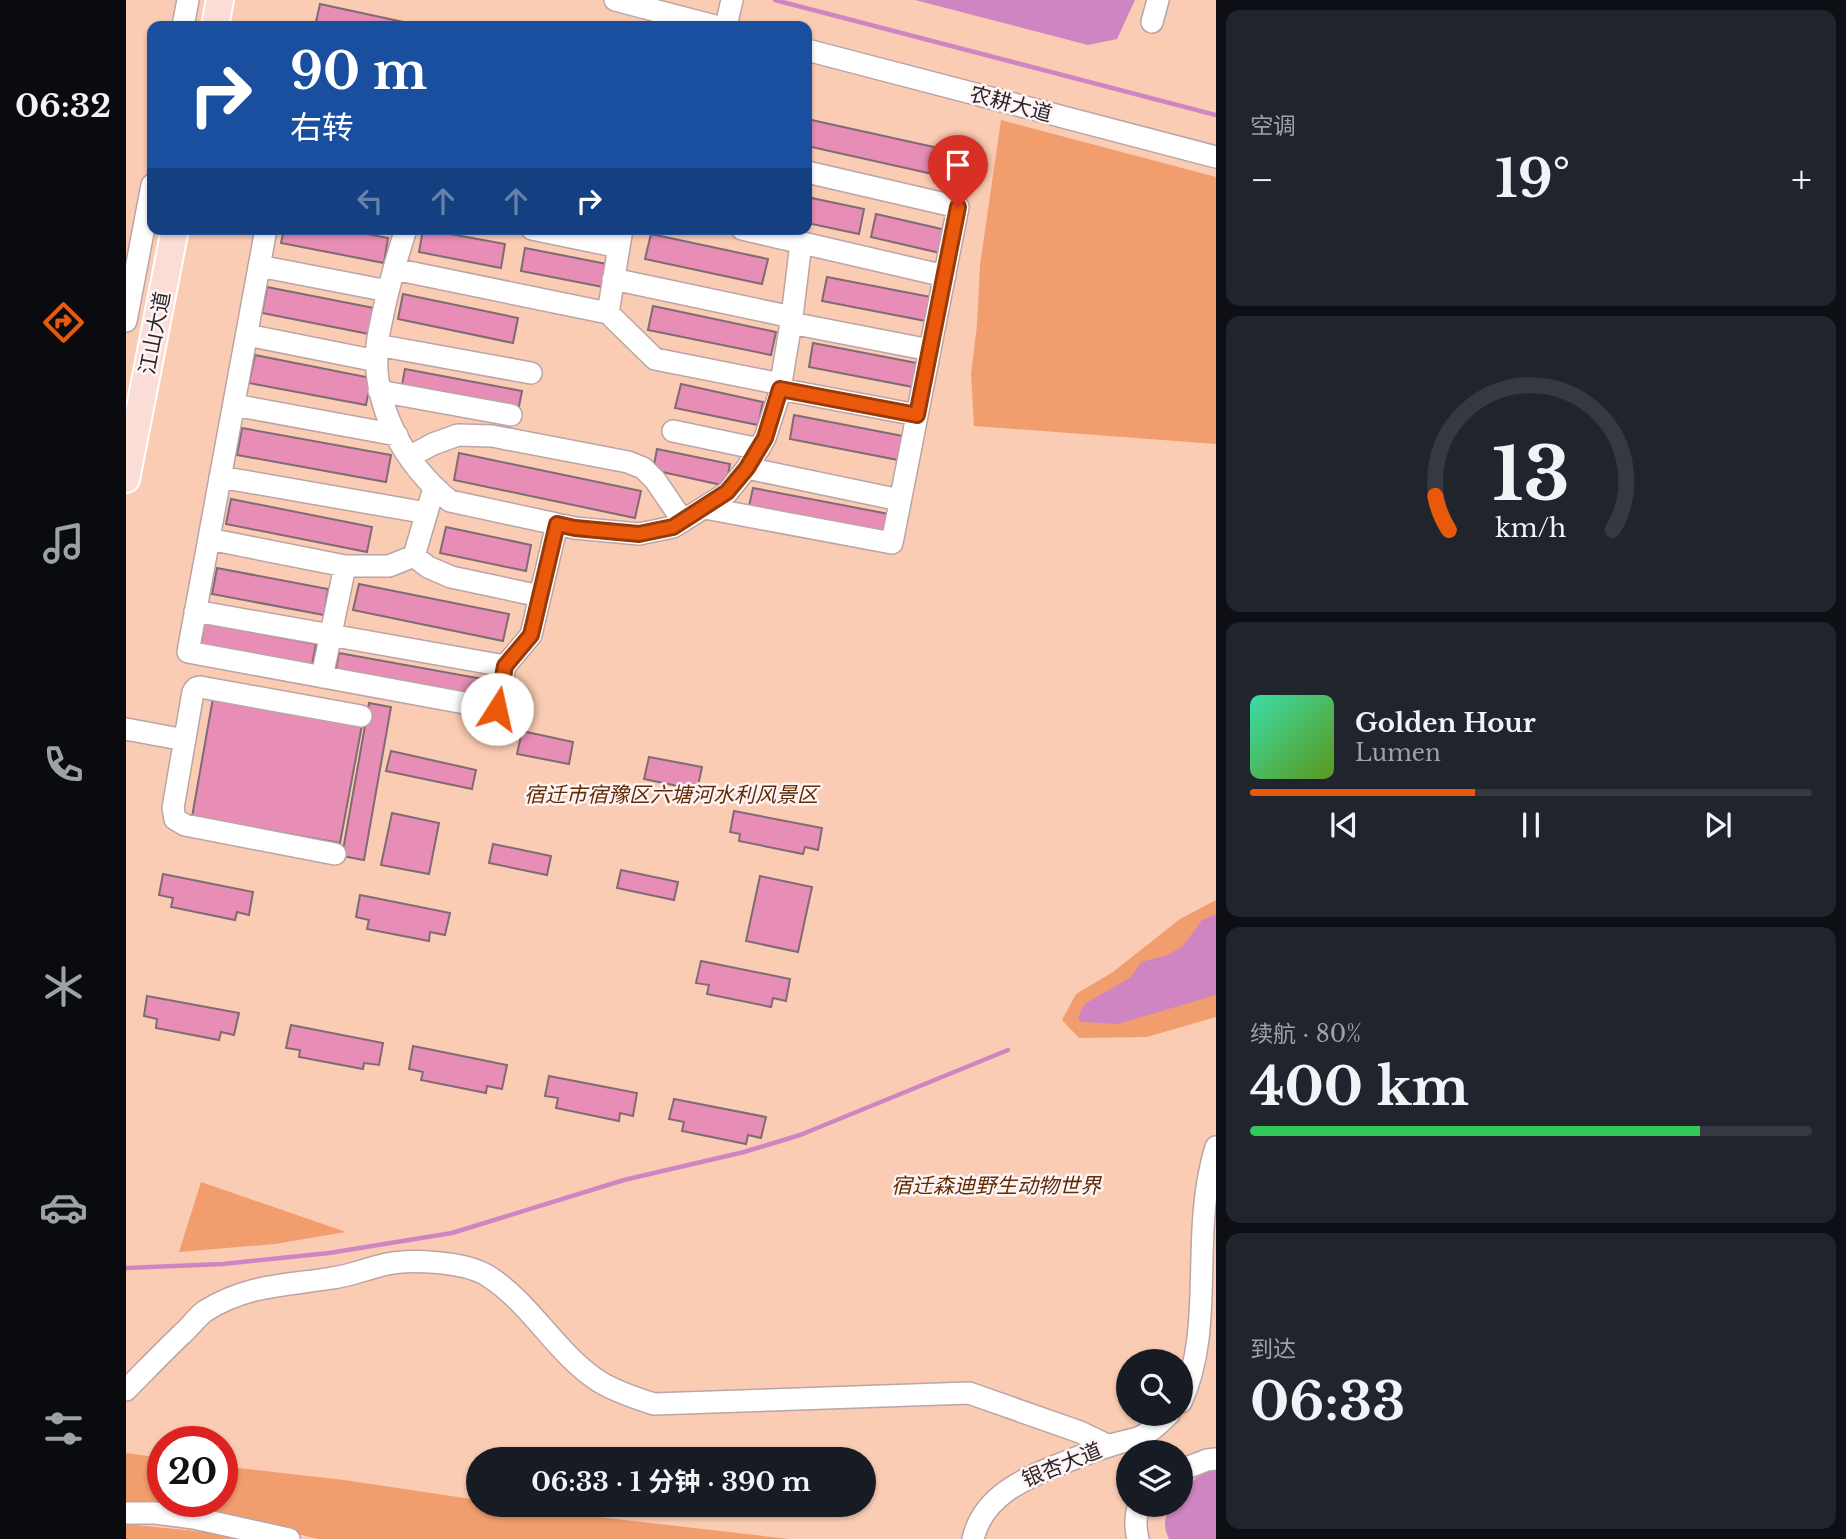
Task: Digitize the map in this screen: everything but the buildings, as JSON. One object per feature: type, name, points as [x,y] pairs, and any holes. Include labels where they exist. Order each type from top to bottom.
[{"type":"main road","points":[[216,21],[220,0]]},
{"type":"main road","name":"江山大道","points":[[126,479],[174,235]]},
{"type":"street","points":[[184,21],[188,0]]},
{"type":"street","points":[[615,0],[643,17],[670,20]]},
{"type":"street","points":[[727,21],[732,0]]},
{"type":"street","points":[[1152,22],[1158,0]]},
{"type":"street","name":"农耕大道","points":[[812,51],[1216,157]]},
{"type":"street","points":[[705,508],[892,543],[958,207],[812,173]]},
{"type":"street","points":[[126,321],[147,211]]},
{"type":"street","points":[[265,235],[188,652],[497,709],[505,666],[531,635],[557,524]]},
{"type":"street","points":[[403,235],[388,291],[377,353],[379,391],[389,421],[409,457],[434,488],[450,500],[575,528],[639,534],[673,527],[705,508],[727,492],[759,449],[781,386],[801,243]]},
{"type":"street","points":[[591,235],[620,238],[608,313]]},
{"type":"street","points":[[767,235],[945,276]]},
{"type":"street","points":[[259,266],[388,291]]},
{"type":"street","points":[[394,269],[608,313],[654,359],[917,415]]},
{"type":"street","points":[[613,279],[930,349]]},
{"type":"street","points":[[247,334],[531,373]]},
{"type":"street","points":[[379,391],[511,415]]},
{"type":"street","points":[[234,405],[397,435]]},
{"type":"street","points":[[673,431],[759,449]]},
{"type":"street","points":[[409,457],[458,435],[492,436],[628,462],[643,468],[683,521]]},
{"type":"street","points":[[747,468],[900,500]]},
{"type":"street","points":[[220,477],[427,513]]},
{"type":"street","points":[[414,556],[434,488]]},
{"type":"street","points":[[209,539],[345,566],[389,566],[414,556]]},
{"type":"street","points":[[414,556],[428,567],[451,576],[540,596]]},
{"type":"street","points":[[322,677],[345,566]]},
{"type":"street","points":[[195,611],[505,666]]},
{"type":"street","points":[[335,854],[180,823],[175,819],[173,807],[193,692],[200,687],[361,716]]},
{"type":"street","points":[[126,729],[185,740]]},
{"type":"street","points":[[1193,1387],[1207,1360],[1214,1329],[1207,1209],[1216,1147]]},
{"type":"street","points":[[126,1390],[203,1312],[225,1301],[250,1290],[274,1285],[321,1280],[379,1266],[419,1261],[462,1267],[486,1275],[513,1296],[576,1363],[598,1381],[628,1396],[654,1404],[969,1392],[1116,1443]]},
{"type":"street","name":"银杏大道","points":[[1136,1440],[1155,1426]]},
{"type":"street","name":"银杏大道","points":[[973,1539],[985,1512],[1011,1487],[1030,1476],[1116,1449]]},
{"type":"street","points":[[1193,1465],[1216,1459]]},
{"type":"street","points":[[126,1513],[155,1513],[194,1518],[289,1539]]},
{"type":"street","points":[[1136,1517],[1138,1539]]},
{"type":"green space","name":"宿迁市宿豫区六塘河水利风景区","points":[[126,0],[1216,0],[1216,1539],[126,1539]]},
{"type":"shaded area","points":[[915,0],[1135,0],[1117,39],[1088,45]]},
{"type":"shaded area","points":[[1001,120],[1216,177],[1216,444],[974,426],[971,374],[980,265]]},
{"type":"shaded area","points":[[1216,900],[1216,1017],[1147,1037],[1079,1038],[1062,1020],[1076,994],[1113,972],[1180,919]]},
{"type":"shaded area","points":[[1216,914],[1216,995],[1118,1024],[1078,1020],[1086,1003],[1131,977],[1141,962],[1168,955],[1183,946],[1202,920]]},
{"type":"shaded area","points":[[201,1182],[346,1232],[275,1244],[179,1252]]},
{"type":"shaded area","points":[[126,1453],[147,1456],[147,1508],[126,1505]]},
{"type":"shaded area","points":[[238,1468],[466,1498],[466,1517],[599,1517],[789,1539],[318,1539],[219,1517],[238,1517]]},
{"type":"shaded area","points":[[1216,1468],[1216,1539],[1169,1539],[1166,1517],[1193,1517],[1193,1481]]},
{"type":"shaded area","points":[[126,1524],[215,1533],[232,1539],[126,1539]]},
{"type":"waterway","points":[[775,0],[1216,115]]},
{"type":"waterway","points":[[126,1268],[223,1264],[329,1253],[452,1233],[624,1180],[744,1152],[800,1135],[1008,1050]]},
{"type":"route","points":[[497,709],[505,666],[531,635],[557,524],[639,534],[673,527],[705,508],[727,492],[747,468],[765,438],[780,389],[917,415],[958,207]]},
{"type":"park label","name":"宿迁森迪野生动物世界","points":[[996,1186]]}]
